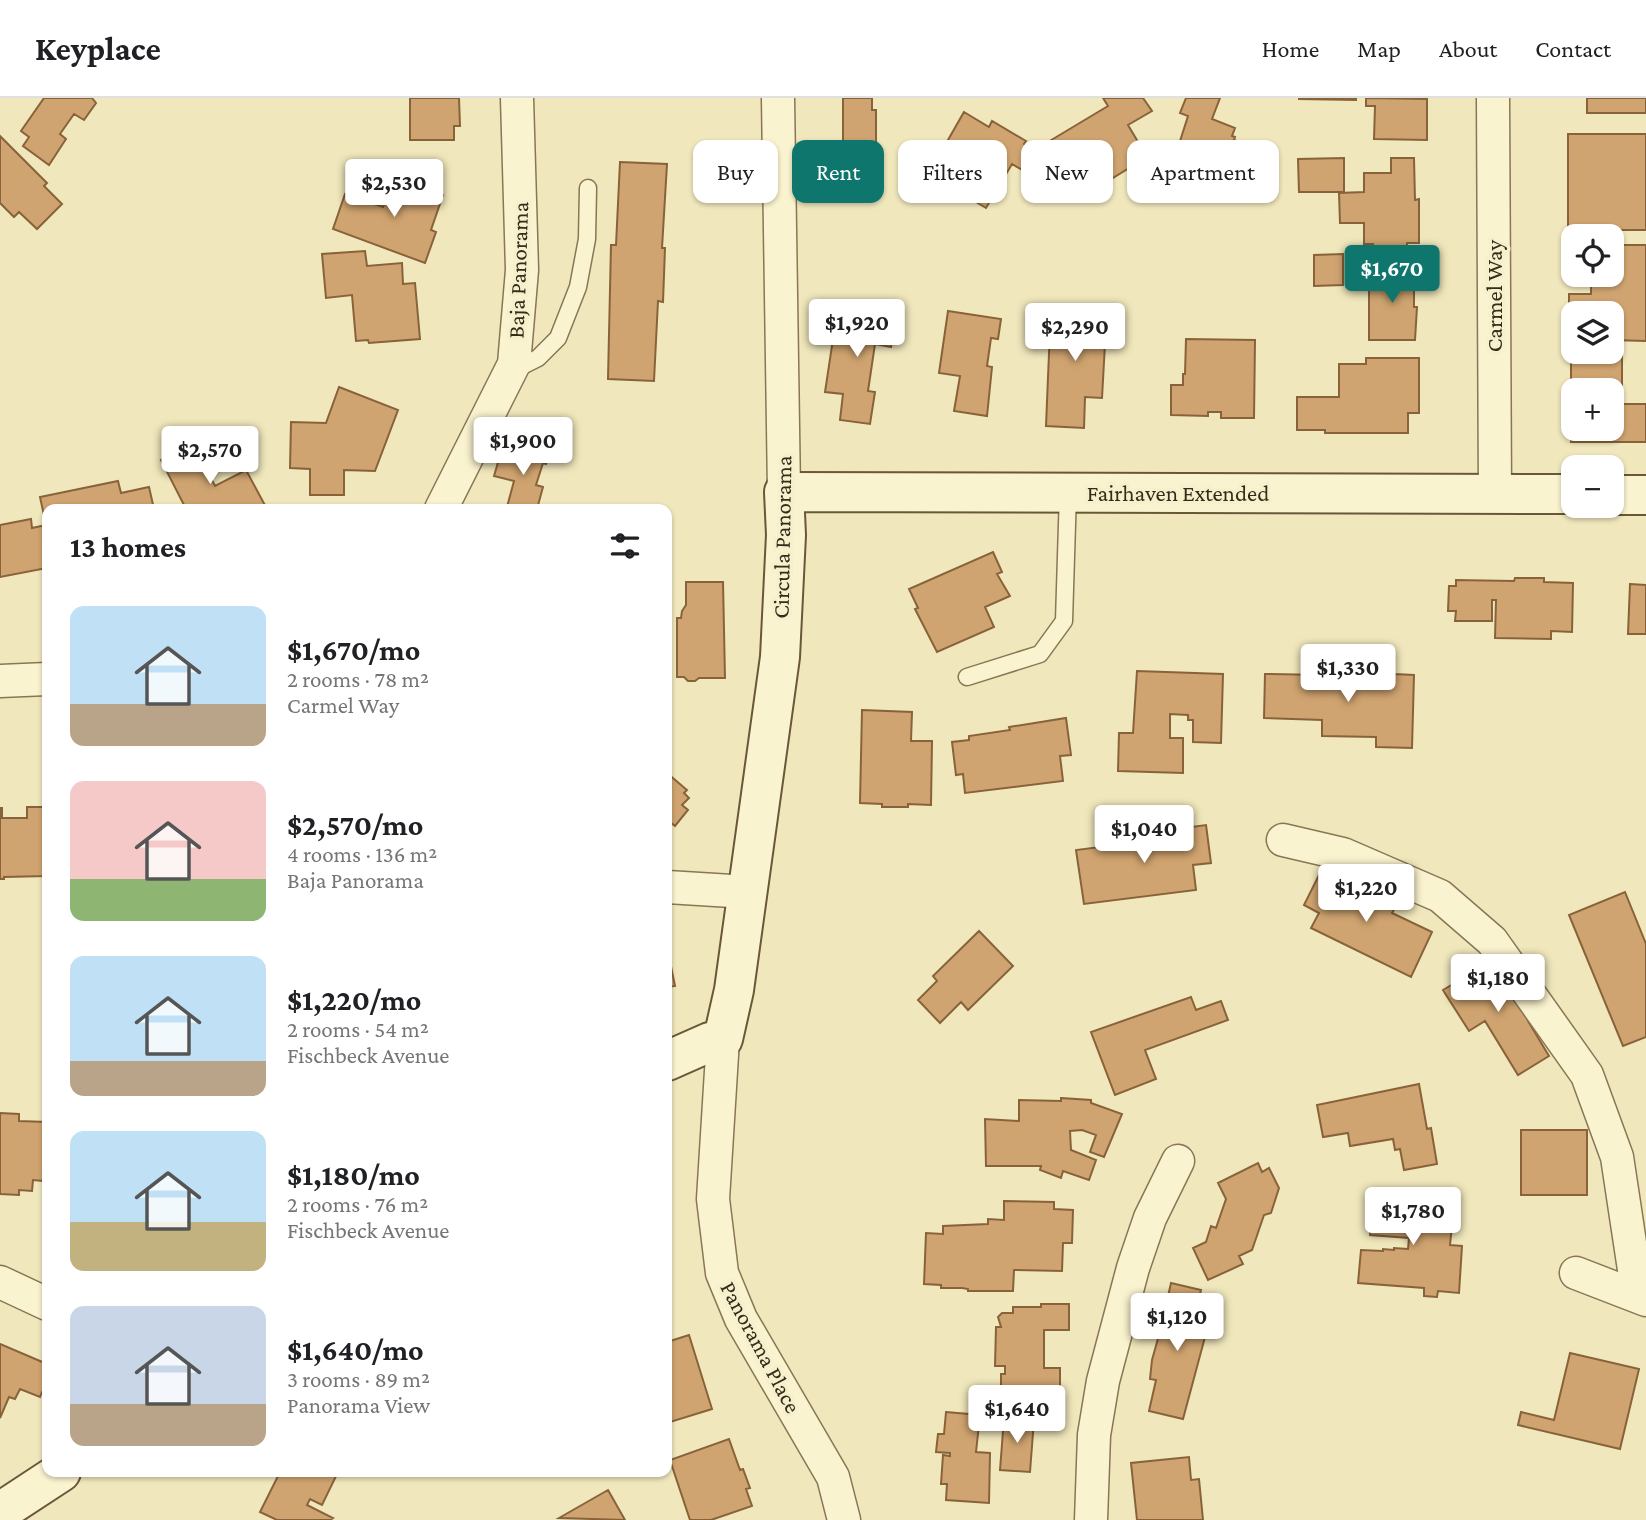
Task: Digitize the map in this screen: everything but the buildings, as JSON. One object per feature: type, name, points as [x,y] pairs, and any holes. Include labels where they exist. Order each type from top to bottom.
[{"type":"street","name":"Baja Panorama","points":[[444,504],[514,364],[522,270],[517,98]]},
{"type":"street","name":"Circula Panorama","points":[[723,1039],[734,990],[780,657],[786,535],[783,492],[778,98]]},
{"type":"street","name":"Carmel Way","points":[[1493,98],[1495,494]]},
{"type":"street","name":"Fairhaven Extended","points":[[783,492],[1561,494]]},
{"type":"street","points":[[1624,495],[1646,495]]},
{"type":"street","points":[[0,681],[42,679]]},
{"type":"street","points":[[1283,840],[1343,854],[1440,897],[1492,941],[1587,1075],[1618,1157],[1642,1298]]},
{"type":"street","points":[[672,887],[748,892]]},
{"type":"street","points":[[672,1059],[723,1039]]},
{"type":"street","name":"Panorama Place","points":[[723,1039],[713,1199],[722,1273],[741,1319],[833,1477],[844,1520]]},
{"type":"street","points":[[1091,1520],[1094,1435],[1103,1381],[1133,1268],[1150,1218],[1178,1161]]},
{"type":"street","points":[[1576,1273],[1642,1298]]},
{"type":"street","points":[[0,1282],[42,1302]]},
{"type":"street","points":[[0,1512],[53,1477]]},
{"type":"lane","points":[[510,372],[538,358],[558,338],[578,287],[587,239],[589,188]]},
{"type":"lane","points":[[967,677],[1041,654],[1064,621],[1069,492]]}]
